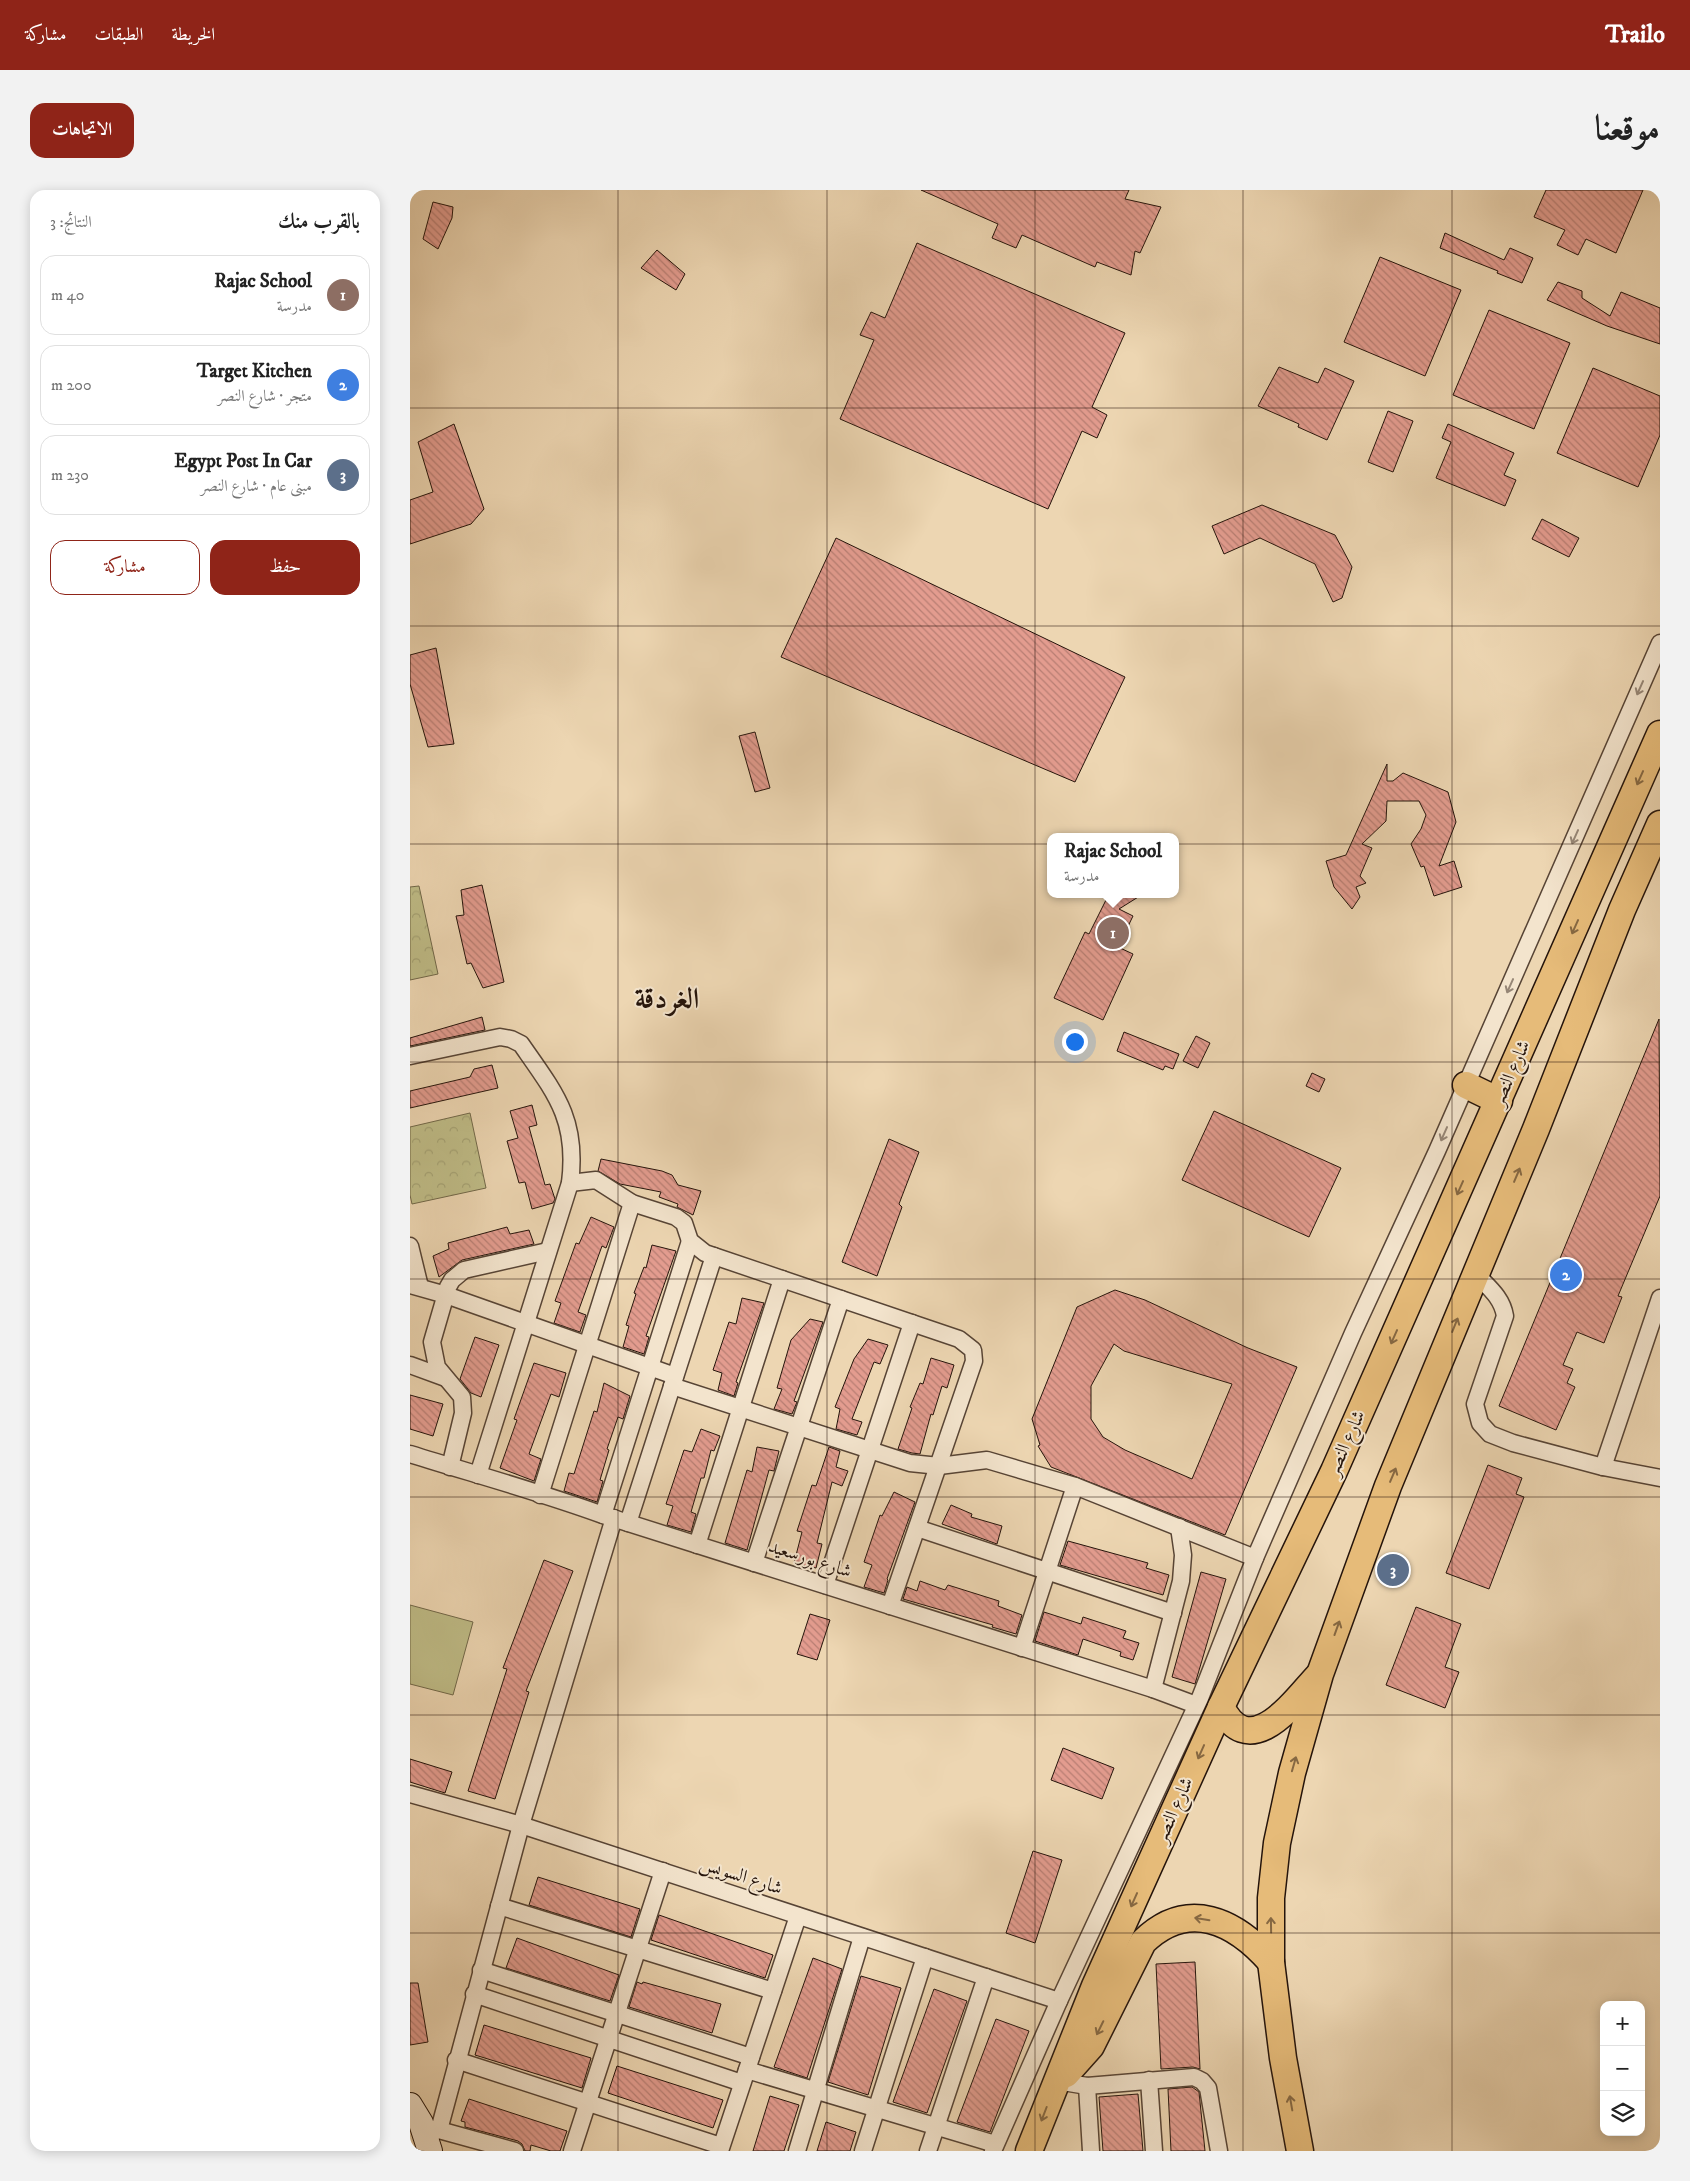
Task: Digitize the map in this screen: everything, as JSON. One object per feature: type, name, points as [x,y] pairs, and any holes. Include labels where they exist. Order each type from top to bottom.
[{"type":"main road","name":"شارع النصر","points":[[1030,2151],[1208,1706],[1334,1471],[1660,734]]},
{"type":"main road","points":[[1300,2151],[1283,2058],[1271,1962],[1271,1898],[1277,1843],[1292,1773],[1320,1674],[1388,1486],[1536,1129],[1619,919],[1660,824]]},
{"type":"main road","points":[[1466,1085],[1499,1101]]},
{"type":"main road","points":[[1208,1706],[1224,1715],[1236,1725],[1244,1728],[1260,1729],[1276,1722],[1320,1674]]},
{"type":"main road","points":[[1057,2081],[1082,2059],[1092,2046],[1143,1942],[1155,1930],[1169,1922],[1201,1917],[1217,1922],[1247,1938],[1271,1962]]},
{"type":"street","points":[[474,1994],[608,2039],[747,2070],[936,2126],[994,2147],[1059,2001],[1208,1706],[1255,1558],[1660,643]]},
{"type":"street","points":[[410,1056],[500,1037],[511,1039],[521,1044],[560,1103],[571,1139],[573,1157],[570,1183],[478,1476]]},
{"type":"street","points":[[570,1183],[596,1180],[632,1203],[676,1217],[684,1223],[690,1241],[705,1253],[959,1339],[973,1350],[974,1361],[890,1606]]},
{"type":"street","points":[[540,1495],[632,1203]]},
{"type":"street","points":[[426,2139],[456,2060],[521,1825],[615,1519],[650,1368],[690,1241]]},
{"type":"street","points":[[410,1246],[415,1286],[446,1295],[650,1368],[673,1381],[741,1407],[910,1462],[939,1466],[987,1460],[1075,1486],[1255,1558]]},
{"type":"street","points":[[450,1467],[464,1413],[462,1397],[443,1377],[433,1356],[432,1342],[452,1280],[464,1270],[548,1251]]},
{"type":"street","points":[[615,1519],[673,1381],[714,1256]]},
{"type":"street","points":[[1476,1274],[1498,1297],[1503,1305],[1505,1316],[1475,1404],[1480,1423],[1490,1434],[1513,1443],[1603,1467],[1660,1478]]},
{"type":"street","points":[[698,1545],[782,1279]]},
{"type":"street","points":[[1603,1467],[1660,1298]]},
{"type":"street","points":[[754,1563],[841,1299]]},
{"type":"street","points":[[825,1585],[912,1323]]},
{"type":"street","points":[[410,1365],[443,1377]]},
{"type":"street","name":"شارع بورسعيد","points":[[410,1454],[540,1495],[562,1500],[615,1519],[1208,1706]]},
{"type":"street","points":[[1022,1648],[1075,1486]]},
{"type":"street","points":[[1153,1689],[1183,1569],[1179,1527]]},
{"type":"street","points":[[917,1528],[1173,1613]]},
{"type":"street","name":"شارع السويس","points":[[410,1794],[521,1825],[1059,2001]]},
{"type":"street","points":[[572,2151],[663,1871]]},
{"type":"street","points":[[499,1906],[773,1991]]},
{"type":"street","points":[[456,2060],[588,2102],[721,2149],[798,1916]]},
{"type":"street","points":[[797,2151],[862,1936]]},
{"type":"street","points":[[863,2151],[925,1957]]},
{"type":"street","points":[[481,1970],[616,2014],[747,2070]]},
{"type":"street","points":[[928,2151],[986,1977]]},
{"type":"street","points":[[1057,2081],[1087,2086],[1194,2077],[1202,2081],[1208,2088],[1219,2151]]},
{"type":"street","points":[[1149,2080],[1154,2151]]},
{"type":"street","points":[[1087,2086],[1091,2151]]},
{"type":"street","points":[[410,2105],[426,2139]]},
{"type":"street","points":[[426,2139],[515,2151]]},
{"type":"green space","points":[[419,886],[438,974],[410,980],[410,887]]},
{"type":"green space","points":[[470,1113],[486,1188],[412,1204],[410,1195],[410,1127]]},
{"type":"green space","points":[[410,1605],[473,1622],[453,1695],[410,1684]]},
{"type":"building","points":[[921,190],[1129,190],[1125,199],[1161,207],[1140,253],[1135,251],[1131,275],[1097,262],[1095,267],[1022,235],[1016,248],[992,238],[998,224]]},
{"type":"building","points":[[1546,190],[1643,190],[1616,253],[1586,239],[1578,255],[1557,245],[1565,230],[1534,217]]},
{"type":"building","points":[[433,202],[453,207],[452,218],[438,249],[423,239]]},
{"type":"building","points":[[1445,233],[1504,260],[1510,248],[1533,258],[1522,283],[1497,273],[1498,271],[1440,248]]},
{"type":"building","points":[[917,243],[1125,333],[1092,407],[1107,415],[1097,438],[1082,431],[1048,509],[840,419],[874,340],[860,335],[871,312],[885,318]]},
{"type":"building","points":[[657,250],[685,274],[676,290],[641,268]]},
{"type":"building","points":[[1380,257],[1461,290],[1425,376],[1344,342]]},
{"type":"building","points":[[1558,282],[1582,291],[1582,298],[1610,316],[1621,292],[1660,308],[1660,344],[1607,326],[1547,300]]},
{"type":"building","points":[[1489,310],[1570,343],[1534,429],[1453,395]]},
{"type":"building","points":[[1279,367],[1318,383],[1325,368],[1354,381],[1327,440],[1298,427],[1299,424],[1258,406]]},
{"type":"building","points":[[1593,368],[1660,396],[1660,435],[1638,487],[1557,453]]},
{"type":"building","points":[[1388,411],[1413,421],[1393,472],[1368,462]]},
{"type":"building","points":[[454,424],[484,509],[471,524],[410,544],[410,500],[433,492],[418,442]]},
{"type":"building","points":[[1448,424],[1514,453],[1504,475],[1516,480],[1505,506],[1436,478],[1451,442],[1442,438]]},
{"type":"building","points":[[1262,505],[1335,535],[1352,567],[1342,598],[1333,602],[1315,564],[1260,538],[1224,554],[1212,526]]},
{"type":"building","points":[[1542,519],[1579,538],[1569,557],[1532,539]]},
{"type":"building","points":[[836,538],[1125,677],[1075,782],[781,657]]},
{"type":"building","points":[[436,648],[454,744],[428,747],[410,684],[410,655]]},
{"type":"building","points":[[755,732],[770,788],[755,792],[739,736]]},
{"type":"building","points":[[1387,764],[1387,781],[1393,781],[1403,773],[1448,792],[1456,822],[1439,866],[1454,861],[1462,887],[1434,896],[1424,866],[1421,867],[1411,844],[1421,829],[1426,815],[1419,801],[1387,801],[1386,821],[1362,844],[1372,848],[1360,876],[1366,883],[1356,887],[1360,897],[1352,909],[1334,887],[1326,861],[1346,855]]},
{"type":"building","points":[[482,885],[504,982],[483,988],[471,963],[467,964],[456,916],[464,915],[461,890]]},
{"type":"building","points":[[1107,898],[1137,898],[1119,909],[1133,916],[1118,947],[1133,954],[1103,1020],[1054,998],[1085,932],[1089,934]]},
{"type":"building","points":[[482,1017],[485,1030],[410,1046],[410,1038]]},
{"type":"building","points":[[1659,1019],[1660,1196],[1618,1296],[1622,1297],[1604,1343],[1577,1332],[1563,1365],[1573,1369],[1567,1383],[1575,1387],[1556,1430],[1499,1406]]},
{"type":"building","points":[[1124,1032],[1179,1054],[1173,1069],[1165,1066],[1163,1070],[1117,1051]]},
{"type":"building","points":[[1196,1036],[1210,1043],[1198,1068],[1183,1061]]},
{"type":"building","points":[[492,1065],[498,1088],[410,1108],[410,1091],[470,1077],[474,1069]]},
{"type":"building","points":[[1312,1073],[1325,1079],[1319,1092],[1306,1086]]},
{"type":"building","points":[[532,1105],[537,1125],[529,1127],[545,1185],[550,1184],[555,1199],[553,1203],[532,1209],[525,1182],[519,1183],[507,1141],[518,1138],[510,1111]]},
{"type":"building","points":[[1214,1111],[1341,1168],[1309,1237],[1182,1180]]},
{"type":"building","points":[[889,1139],[919,1152],[899,1204],[902,1207],[877,1276],[842,1262]]},
{"type":"building","points":[[601,1159],[662,1171],[672,1175],[678,1185],[701,1191],[693,1215],[677,1207],[678,1204],[659,1197],[661,1192],[620,1184],[598,1171]]},
{"type":"building","points":[[591,1217],[614,1227],[606,1248],[602,1246],[578,1312],[586,1315],[580,1332],[554,1323],[561,1303],[555,1301],[576,1243],[579,1244]]},
{"type":"building","points":[[507,1227],[510,1234],[529,1230],[534,1244],[462,1260],[439,1277],[433,1256],[449,1249],[448,1243]]},
{"type":"building","points":[[652,1245],[676,1251],[646,1336],[649,1337],[644,1354],[623,1347],[629,1326],[626,1325],[636,1294],[634,1293],[644,1267],[646,1268]]},
{"type":"building","points":[[1115,1290],[1145,1300],[1248,1348],[1297,1367],[1225,1535],[1051,1467],[1038,1446],[1040,1445],[1032,1419],[1077,1307]],"holes":[[[1114,1344],[1124,1351],[1232,1384],[1192,1479],[1125,1450],[1103,1437],[1091,1419],[1091,1386]]]},
{"type":"building","points":[[742,1298],[764,1303],[736,1382],[738,1383],[734,1396],[718,1390],[722,1373],[713,1370],[729,1322],[736,1324]]},
{"type":"building","points":[[810,1319],[823,1322],[794,1401],[797,1402],[792,1414],[774,1409],[782,1389],[777,1388],[791,1340]]},
{"type":"building","points":[[475,1337],[499,1345],[481,1397],[471,1393],[460,1379]]},
{"type":"building","points":[[868,1339],[888,1345],[880,1364],[874,1362],[852,1419],[862,1422],[857,1435],[836,1429],[840,1409],[835,1407],[854,1359]]},
{"type":"building","points":[[931,1358],[954,1365],[947,1388],[942,1386],[933,1415],[931,1414],[920,1454],[912,1453],[898,1449],[912,1408],[910,1407],[920,1383],[923,1384]]},
{"type":"building","points":[[534,1363],[566,1373],[559,1397],[551,1394],[529,1454],[541,1459],[534,1481],[500,1468],[517,1420],[514,1419]]},
{"type":"building","points":[[604,1383],[630,1396],[623,1419],[618,1417],[607,1449],[609,1450],[600,1480],[603,1481],[597,1502],[564,1491],[569,1473],[574,1474],[594,1411],[597,1412]]},
{"type":"building","points":[[410,1395],[443,1404],[433,1436],[410,1429]]},
{"type":"building","points":[[701,1429],[720,1436],[714,1451],[711,1450],[704,1478],[701,1478],[691,1512],[696,1514],[691,1532],[667,1525],[673,1506],[666,1504],[684,1450],[692,1452]]},
{"type":"building","points":[[757,1447],[779,1451],[774,1471],[769,1470],[747,1550],[725,1543],[747,1470],[752,1472]]},
{"type":"building","points":[[829,1447],[840,1451],[836,1467],[848,1471],[842,1486],[832,1482],[817,1543],[822,1544],[816,1568],[794,1563],[802,1532],[797,1531],[812,1485],[816,1486]]},
{"type":"building","points":[[1488,1465],[1522,1478],[1516,1494],[1524,1497],[1489,1589],[1446,1573]]},
{"type":"building","points":[[894,1492],[915,1502],[887,1579],[884,1593],[864,1587],[872,1565],[864,1562],[880,1515],[882,1516]]},
{"type":"building","points":[[951,1505],[972,1514],[971,1517],[1002,1526],[997,1544],[942,1524]]},
{"type":"building","points":[[1068,1541],[1148,1563],[1146,1568],[1169,1575],[1163,1595],[1060,1565]]},
{"type":"building","points":[[544,1560],[573,1571],[526,1691],[529,1692],[495,1799],[468,1791],[507,1669],[503,1668]]},
{"type":"building","points":[[1201,1572],[1226,1579],[1195,1684],[1172,1677]]},
{"type":"building","points":[[920,1581],[945,1590],[948,1585],[999,1601],[998,1606],[1022,1615],[1016,1634],[992,1627],[993,1625],[903,1599],[907,1587],[917,1591]]},
{"type":"building","points":[[1416,1607],[1461,1624],[1445,1667],[1459,1672],[1445,1708],[1386,1685]]},
{"type":"building","points":[[1044,1612],[1081,1624],[1083,1617],[1126,1631],[1123,1638],[1139,1643],[1133,1660],[1120,1656],[1121,1652],[1083,1639],[1078,1655],[1035,1641]]},
{"type":"building","points":[[810,1614],[830,1620],[817,1660],[797,1654]]},
{"type":"building","points":[[1063,1748],[1114,1768],[1102,1799],[1051,1780]]},
{"type":"building","points":[[410,1759],[452,1772],[445,1793],[410,1782]]},
{"type":"building","points":[[1033,1851],[1062,1860],[1035,1943],[1006,1933]]},
{"type":"building","points":[[538,1877],[640,1909],[631,1937],[529,1905]]},
{"type":"building","points":[[659,1915],[773,1955],[765,1978],[651,1940]]},
{"type":"building","points":[[517,1938],[619,1975],[610,2001],[506,1968]]},
{"type":"building","points":[[813,1958],[842,1969],[807,2078],[774,2067]]},
{"type":"building","points":[[1195,1962],[1200,2069],[1193,2067],[1161,2069],[1156,1964]]},
{"type":"building","points":[[861,1976],[901,1988],[868,2095],[828,2082]]},
{"type":"building","points":[[637,1982],[642,1984],[643,1982],[721,2004],[712,2033],[629,2007]]},
{"type":"building","points":[[410,1983],[418,1983],[428,2042],[410,2045]]},
{"type":"building","points":[[934,1989],[967,2001],[927,2113],[893,2102]]},
{"type":"building","points":[[996,2019],[1029,2031],[990,2132],[957,2122]]},
{"type":"building","points":[[484,2025],[591,2058],[582,2088],[475,2055]]},
{"type":"building","points":[[617,2066],[723,2100],[713,2128],[608,2093]]},
{"type":"building","points":[[1192,2087],[1199,2092],[1205,2151],[1171,2151],[1168,2089]]},
{"type":"building","points":[[1138,2094],[1143,2151],[1103,2151],[1099,2097]]},
{"type":"building","points":[[770,2096],[799,2105],[784,2151],[753,2151]]},
{"type":"building","points":[[469,2099],[567,2131],[560,2151],[551,2151],[531,2145],[530,2151],[525,2151],[522,2144],[518,2141],[465,2127],[465,2122],[461,2121]]},
{"type":"building","points":[[826,2122],[856,2132],[850,2151],[817,2151]]},
{"type":"place","name":"Rajac School","points":[[1113,933]]},
{"type":"place","name":"Target Kitchen","points":[[1566,1275]]},
{"type":"place","name":"Egypt Post In Car","points":[[1393,1570]]},
{"type":"district","name":"الغردقة","points":[[667,1000]]}]
